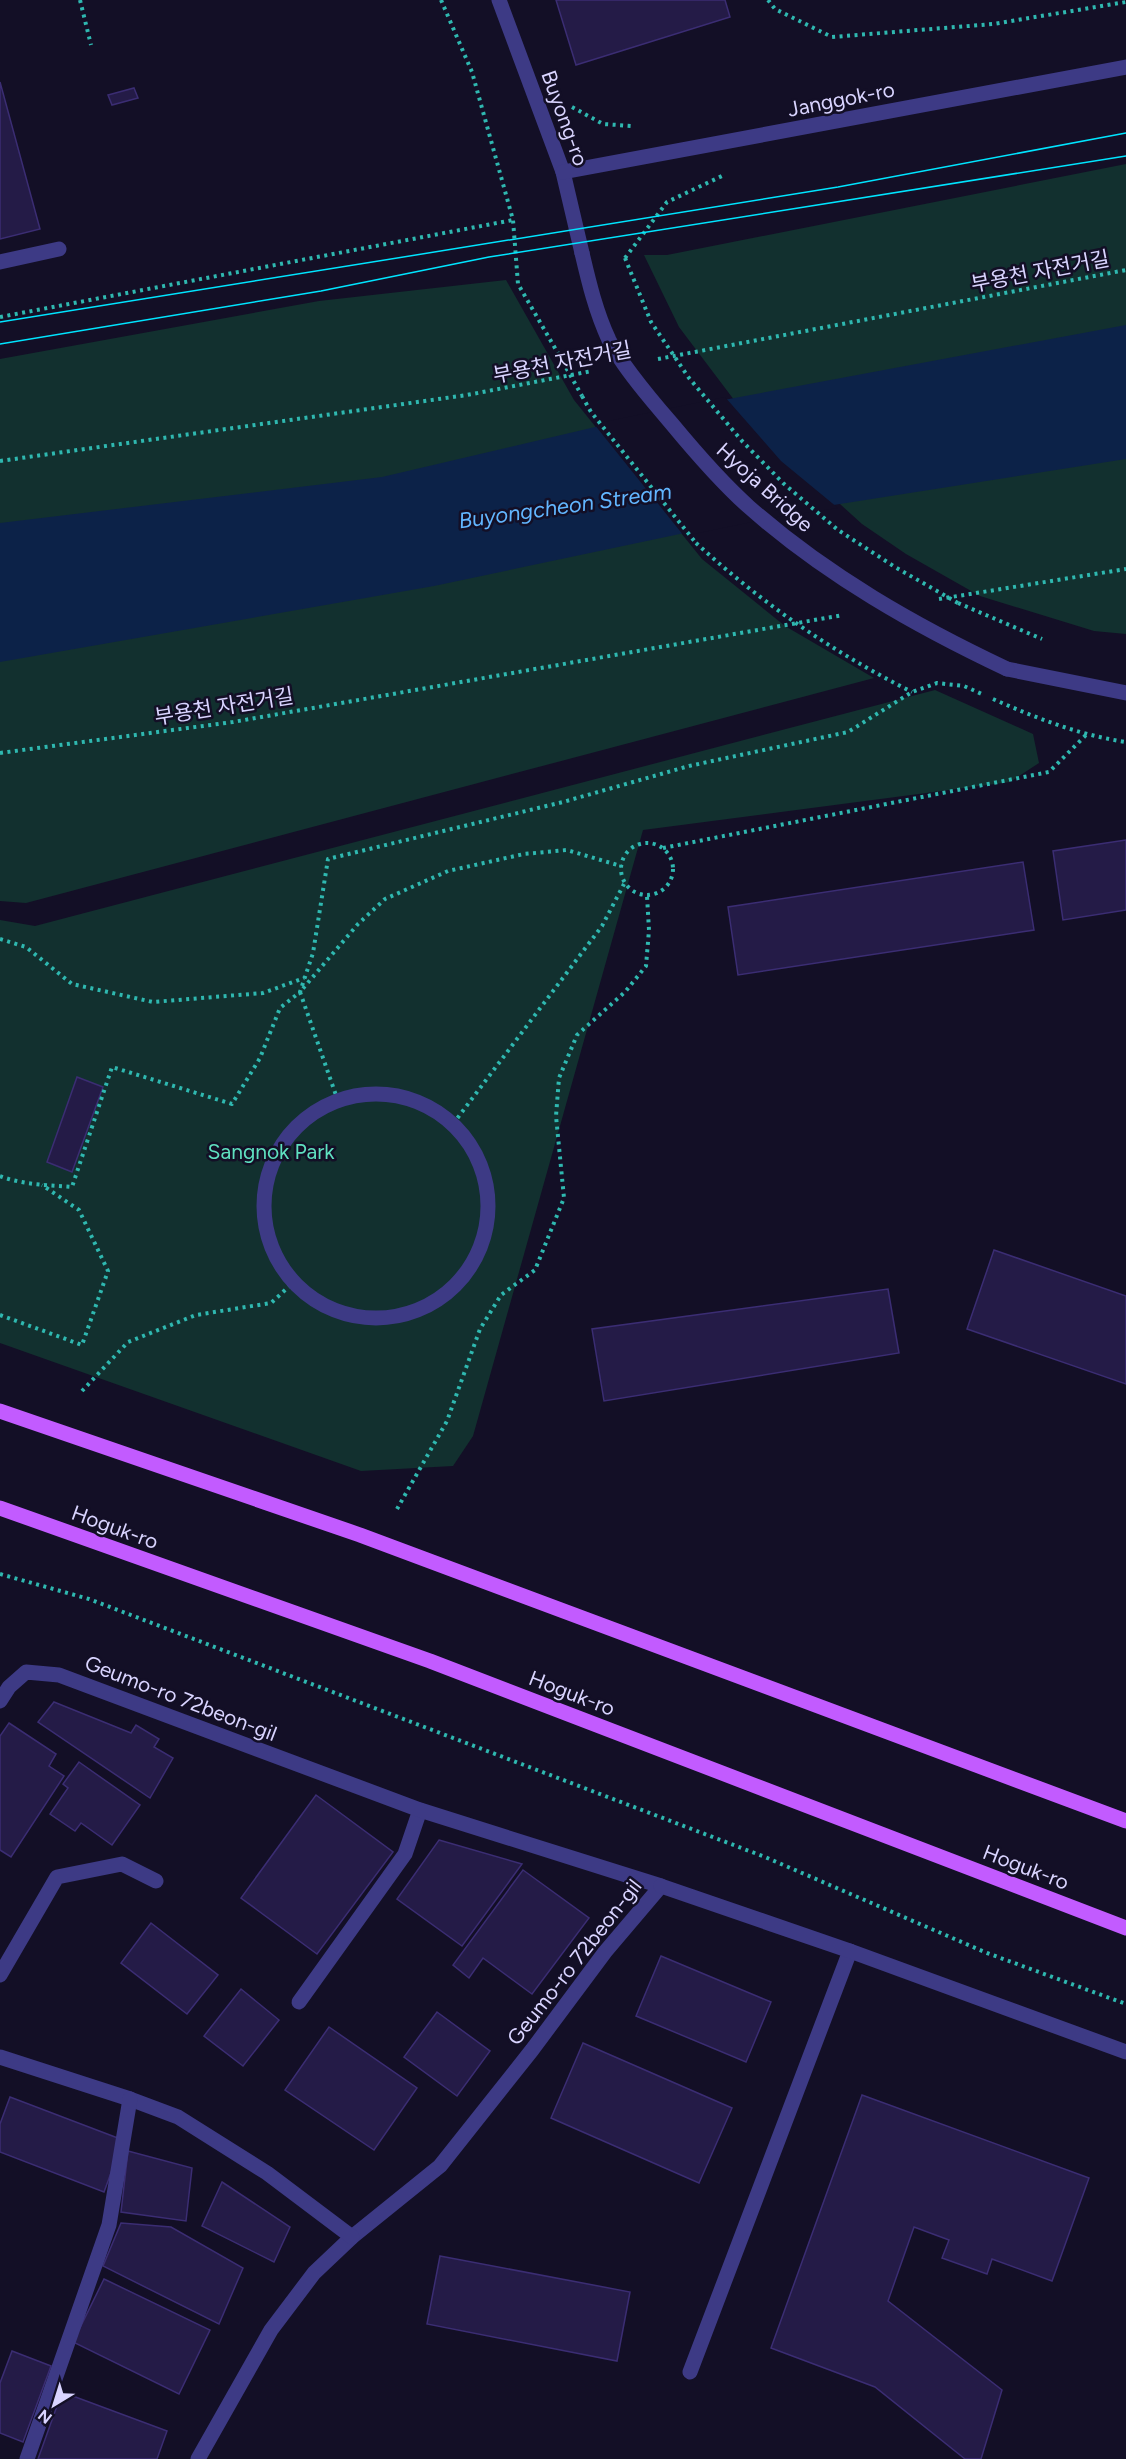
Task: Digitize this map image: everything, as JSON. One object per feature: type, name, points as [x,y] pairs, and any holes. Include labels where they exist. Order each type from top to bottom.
[{"type":"main road","points":[[0,1411],[360,1534],[1126,1821]]},
{"type":"main road","name":"Hoguk-ro","points":[[0,1508],[430,1661],[1126,1928]]},
{"type":"street","name":"Buyong-ro","points":[[499,0],[563,172],[582,253]]},
{"type":"street","name":"Janggok-ro","points":[[563,172],[1126,67]]},
{"type":"street","points":[[0,262],[59,249]]},
{"type":"street","name":"Hyoja Bridge","points":[[582,253],[591,294],[610,342],[650,398],[699,456],[749,507],[799,548],[858,588],[957,645],[1007,669],[1126,693]]},
{"type":"street","points":[[362,1095],[386,1095],[410,1099],[433,1109],[453,1124],[481,1166],[488,1192],[488,1217],[483,1242],[472,1266],[456,1286],[435,1302],[412,1312],[378,1318],[361,1317],[336,1311],[313,1299],[294,1282],[279,1263],[269,1240],[264,1216],[264,1191],[281,1145],[297,1126],[316,1111],[338,1101],[362,1095]]},
{"type":"street","name":"Geumo-ro 72beon-gil","points":[[0,1701],[9,1687],[26,1672],[60,1675],[420,1810],[661,1886],[605,1952],[532,2050],[440,2166],[352,2237],[314,2273],[271,2330],[198,2459]]},
{"type":"street","points":[[299,2002],[405,1854],[420,1810]]},
{"type":"street","points":[[0,1975],[57,1877],[122,1864],[156,1881]]},
{"type":"street","points":[[661,1886],[850,1951],[1126,2052]]},
{"type":"street","points":[[690,2372],[850,1951]]},
{"type":"street","points":[[0,2057],[178,2117],[267,2173],[352,2237]]},
{"type":"street","points":[[27,2459],[109,2225],[130,2099]]},
{"type":"path","points":[[80,0],[91,45]]},
{"type":"path","points":[[441,0],[472,72],[513,220],[518,284],[591,412],[696,543],[742,584],[780,614],[863,666],[912,692]]},
{"type":"path","points":[[768,0],[775,9],[832,37],[993,24],[1126,2]]},
{"type":"path","points":[[570,105],[603,124],[635,126]]},
{"type":"path","points":[[723,175],[668,202],[625,258],[651,322],[689,378],[742,441],[783,483],[838,530],[895,567],[958,603],[1042,639]]},
{"type":"path","points":[[0,316],[513,220]]},
{"type":"path","name":"부용천 자전거길","points":[[652,360],[1126,270]]},
{"type":"path","name":"부용천 자전거길","points":[[0,461],[467,395],[594,371]]},
{"type":"path","points":[[937,600],[1126,569]]},
{"type":"path","name":"부용천 자전거길","points":[[0,753],[233,722],[854,613]]},
{"type":"path","points":[[338,1101],[300,992],[313,953],[328,859],[563,802],[689,766],[848,732],[912,692],[937,683],[964,686],[1043,721],[1126,742]]},
{"type":"path","points":[[453,1124],[602,926],[624,884],[621,866],[623,857],[637,845],[646,843],[663,848],[1049,772],[1088,734]]},
{"type":"path","points":[[624,884],[639,895],[647,896],[663,891],[672,878],[673,862],[663,848]]},
{"type":"path","points":[[0,1176],[42,1185],[72,1187],[112,1067],[232,1104],[260,1058],[280,1008],[300,992],[358,924],[385,898],[448,871],[524,854],[567,850],[621,866]]},
{"type":"path","points":[[397,1509],[447,1421],[480,1329],[501,1295],[535,1270],[548,1240],[564,1198],[556,1116],[559,1078],[577,1035],[625,992],[646,966],[649,930],[647,896]]},
{"type":"path","points":[[0,939],[26,947],[72,984],[153,1002],[263,993],[305,978]]},
{"type":"path","points":[[0,1315],[82,1345],[108,1271],[79,1210],[42,1185]]},
{"type":"path","points":[[82,1391],[128,1342],[196,1315],[271,1303],[294,1282]]},
{"type":"path","points":[[0,1574],[89,1599],[765,1857],[987,1953],[1126,2004]]},
{"type":"green space","points":[[1126,164],[1126,634],[1094,631],[980,596],[906,554],[862,524],[753,425],[679,327],[644,255],[667,255]]},
{"type":"green space","points":[[506,280],[574,400],[702,559],[785,626],[874,678],[26,903],[0,901],[0,359],[319,301]]},
{"type":"green space","name":"Sangnok Park","points":[[935,690],[1033,734],[1039,763],[1010,782],[643,830],[473,1436],[453,1466],[361,1471],[0,1343],[0,920],[35,926]]},
{"type":"water","name":"Buyongcheon Stream","points":[[1126,325],[1126,459],[770,515],[434,586],[0,662],[0,523],[382,477],[659,412]]},
{"type":"pier","points":[[725,397],[781,461],[838,508],[771,518],[684,536],[594,424]]},
{"type":"building","points":[[556,0],[725,0],[730,17],[576,65]]},
{"type":"building","points":[[0,82],[40,229],[0,239]]},
{"type":"building","points":[[134,88],[138,98],[112,105],[108,95]]},
{"type":"building","points":[[1126,840],[1126,910],[1063,920],[1053,851]]},
{"type":"building","points":[[1023,862],[1034,930],[738,975],[728,907]]},
{"type":"building","points":[[77,1077],[103,1087],[72,1172],[47,1162]]},
{"type":"building","points":[[994,1250],[1126,1296],[1126,1384],[967,1329]]},
{"type":"building","points":[[888,1289],[899,1353],[604,1401],[592,1329]]},
{"type":"building","points":[[54,1702],[131,1733],[136,1725],[159,1739],[154,1747],[173,1758],[150,1798],[38,1722]]},
{"type":"building","points":[[9,1723],[56,1754],[49,1766],[64,1776],[11,1857],[0,1850],[0,1736]]},
{"type":"building","points":[[79,1762],[140,1805],[112,1845],[81,1823],[75,1831],[50,1814],[68,1788],[63,1784]]},
{"type":"building","points":[[316,1795],[393,1852],[317,1954],[241,1898]]},
{"type":"building","points":[[439,1840],[522,1864],[462,1946],[397,1899]]},
{"type":"building","points":[[523,1870],[589,1918],[532,1994],[483,1958],[469,1978],[453,1965]]},
{"type":"building","points":[[151,1923],[218,1975],[187,2014],[121,1963]]},
{"type":"building","points":[[661,1956],[771,2002],[746,2062],[636,2016]]},
{"type":"building","points":[[241,1989],[279,2020],[243,2066],[204,2036]]},
{"type":"building","points":[[437,2012],[490,2051],[457,2096],[404,2057]]},
{"type":"building","points":[[329,2027],[417,2088],[374,2150],[285,2090]]},
{"type":"building","points":[[583,2043],[732,2108],[699,2183],[551,2118]]},
{"type":"building","points":[[862,2095],[1089,2178],[1052,2281],[992,2259],[987,2274],[942,2258],[949,2240],[914,2227],[888,2301],[1002,2390],[981,2459],[965,2459],[875,2387],[771,2348]]},
{"type":"building","points":[[10,2097],[123,2140],[104,2192],[0,2152],[0,2124]]},
{"type":"building","points":[[128,2151],[192,2168],[186,2221],[121,2212]]},
{"type":"building","points":[[222,2182],[290,2227],[274,2262],[202,2226]]},
{"type":"building","points":[[121,2223],[171,2227],[243,2268],[219,2324],[103,2266]]},
{"type":"building","points":[[440,2256],[630,2292],[617,2361],[427,2324]]},
{"type":"building","points":[[104,2279],[210,2330],[179,2394],[73,2342]]},
{"type":"building","points":[[12,2351],[51,2366],[23,2442],[0,2433],[0,2383]]},
{"type":"building","points":[[62,2392],[167,2431],[157,2459],[38,2459]]},
{"type":"tram line","points":[[0,322],[838,187],[1126,133]]},
{"type":"tram line","points":[[0,344],[321,291],[489,257],[1126,156]]}]
